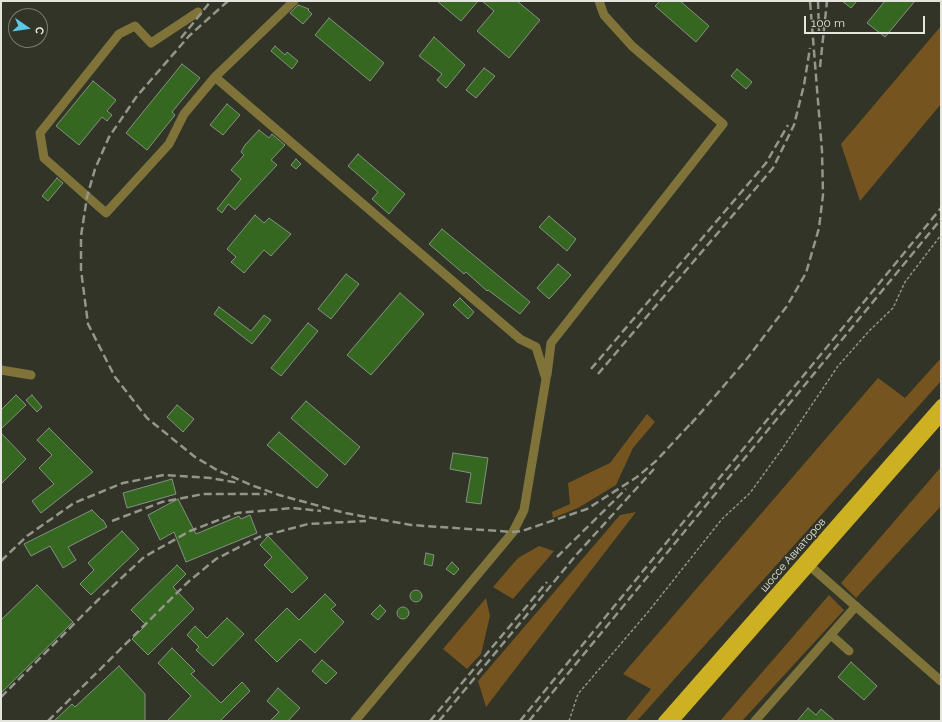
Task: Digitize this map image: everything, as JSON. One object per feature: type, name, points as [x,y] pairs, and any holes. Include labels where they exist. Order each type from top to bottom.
[{"type":"main road","name":"шоссе Авиаторов","points":[[663,721],[941,404]]},
{"type":"main road","name":"шоссе Авиаторов","points":[[674,721],[941,417]]},
{"type":"street","points":[[198,12],[151,43],[135,26],[119,34],[40,134],[44,158],[106,213],[169,144],[184,114],[216,78],[294,1]]},
{"type":"street","points":[[355,721],[514,532],[524,510],[551,342],[723,124],[632,46],[604,15],[599,1]]},
{"type":"street","points":[[216,78],[520,339],[536,347],[546,379]]},
{"type":"street","points":[[1,370],[31,375]]},
{"type":"street","points":[[810,566],[941,681]]},
{"type":"street","points":[[755,721],[856,606]]},
{"type":"street","points":[[831,634],[849,651]]},
{"type":"path","points":[[569,721],[578,694],[648,612],[722,519],[750,493],[782,449],[838,366],[868,331],[893,308],[905,282],[941,235]]},
{"type":"shaded area","points":[[941,26],[941,104],[860,201],[841,144]]},
{"type":"shaded area","points":[[941,358],[941,381],[637,721],[625,721],[651,689],[623,674],[878,378],[905,398]]},
{"type":"shaded area","points":[[647,414],[655,422],[633,448],[616,485],[578,508],[553,518],[552,512],[570,504],[568,483],[610,463]]},
{"type":"shaded area","points":[[941,467],[941,506],[856,598],[841,583]]},
{"type":"shaded area","points":[[636,512],[486,707],[478,681],[620,515]]},
{"type":"shaded area","points":[[539,546],[554,551],[513,599],[493,587],[518,558]]},
{"type":"shaded area","points":[[829,595],[844,610],[742,721],[720,721]]},
{"type":"shaded area","points":[[486,598],[490,616],[481,654],[467,669],[443,649]]},
{"type":"building","points":[[437,1],[478,1],[461,21]]},
{"type":"building","points":[[482,1],[517,1],[540,20],[509,58],[477,31],[494,11]]},
{"type":"building","points":[[660,1],[680,1],[709,26],[696,42],[655,6]]},
{"type":"building","points":[[842,1],[857,1],[851,8]]},
{"type":"building","points":[[885,1],[915,1],[885,37],[867,23]]},
{"type":"building","points":[[298,5],[309,9],[308,10],[312,14],[303,24],[290,13]]},
{"type":"building","points":[[329,18],[384,63],[370,81],[315,35]]},
{"type":"building","points":[[434,37],[465,65],[446,88],[437,80],[442,74],[419,56]]},
{"type":"building","points":[[275,46],[285,55],[287,52],[298,61],[292,69],[271,51]]},
{"type":"building","points":[[182,64],[200,78],[172,112],[175,115],[147,150],[126,133]]},
{"type":"building","points":[[484,68],[495,76],[476,98],[466,90]]},
{"type":"building","points":[[737,69],[752,82],[746,89],[731,76]]},
{"type":"building","points":[[93,81],[116,100],[107,111],[112,115],[107,121],[102,117],[79,145],[56,126]]},
{"type":"building","points":[[227,104],[240,115],[223,135],[210,125]]},
{"type":"building","points":[[259,130],[269,138],[272,134],[285,145],[271,160],[277,165],[235,210],[228,204],[222,213],[217,209],[241,179],[231,170],[244,155],[241,152],[245,145]]},
{"type":"building","points":[[358,154],[405,194],[389,214],[372,199],[378,192],[348,166]]},
{"type":"building","points":[[296,159],[301,164],[296,169],[291,165]]},
{"type":"building","points":[[57,178],[63,183],[48,201],[42,196]]},
{"type":"building","points":[[255,215],[264,223],[269,218],[291,234],[271,256],[264,250],[244,273],[231,262],[236,257],[227,249]]},
{"type":"building","points":[[549,216],[576,239],[567,251],[539,227]]},
{"type":"building","points":[[442,229],[530,302],[520,314],[488,290],[487,291],[466,272],[464,274],[429,244]]},
{"type":"building","points":[[558,264],[571,275],[549,299],[537,288]]},
{"type":"building","points":[[346,274],[359,284],[331,319],[318,309]]},
{"type":"building","points":[[400,293],[424,314],[371,375],[347,355]]},
{"type":"building","points":[[460,298],[474,312],[468,319],[453,305]]},
{"type":"building","points":[[219,307],[251,331],[264,315],[271,320],[252,344],[214,314]]},
{"type":"building","points":[[308,323],[318,331],[281,376],[271,368]]},
{"type":"building","points":[[16,395],[26,405],[1,429],[1,410]]},
{"type":"building","points":[[32,395],[42,407],[37,412],[26,400]]},
{"type":"building","points":[[306,401],[360,447],[345,465],[291,418]]},
{"type":"building","points":[[177,405],[194,419],[183,432],[167,417]]},
{"type":"building","points":[[49,428],[93,472],[41,513],[32,501],[54,484],[39,468],[52,455],[37,440]]},
{"type":"building","points":[[279,432],[328,475],[317,488],[267,445]]},
{"type":"building","points":[[1,433],[26,459],[1,484]]},
{"type":"building","points":[[453,453],[488,458],[481,504],[466,502],[471,473],[450,469]]},
{"type":"building","points":[[172,479],[176,494],[127,508],[123,493]]},
{"type":"building","points":[[178,499],[196,534],[239,516],[241,519],[250,515],[257,533],[186,562],[174,532],[160,540],[148,515]]},
{"type":"building","points":[[92,510],[103,520],[107,527],[68,547],[76,560],[63,568],[50,546],[31,556],[24,544]]},
{"type":"building","points":[[122,531],[139,549],[91,595],[80,584],[94,570],[88,563]]},
{"type":"building","points":[[268,536],[308,578],[292,593],[264,565],[272,557],[260,545]]},
{"type":"building","points":[[426,553],[434,555],[432,566],[424,564]]},
{"type":"building","points":[[452,562],[459,569],[454,575],[446,569]]},
{"type":"building","points":[[177,565],[186,574],[173,587],[194,609],[148,655],[132,639],[146,625],[131,610]]},
{"type":"building","points":[[37,585],[73,622],[1,693],[1,620]]},
{"type":"building","points":[[418,590],[421,591],[421,601],[414,602],[411,601],[410,594],[411,591]]},
{"type":"building","points":[[325,594],[336,605],[331,609],[344,622],[315,653],[300,639],[277,662],[255,640],[287,608],[299,620]]},
{"type":"building","points":[[380,605],[386,611],[378,620],[371,614]]},
{"type":"building","points":[[401,607],[405,607],[409,613],[405,619],[401,619],[397,615],[397,611]]},
{"type":"building","points":[[227,618],[244,634],[213,666],[196,650],[199,647],[187,635],[195,626],[207,638]]},
{"type":"building","points":[[172,648],[195,671],[191,674],[221,703],[242,682],[250,691],[220,721],[167,721],[191,696],[158,663]]},
{"type":"building","points":[[322,660],[337,673],[326,684],[312,671]]},
{"type":"building","points":[[851,662],[877,686],[864,700],[838,677]]},
{"type":"building","points":[[119,666],[145,694],[145,721],[54,721],[72,704],[75,707]]},
{"type":"building","points":[[278,688],[300,708],[288,721],[270,721],[279,712],[267,701]]},
{"type":"building","points":[[808,708],[816,715],[821,709],[835,721],[797,721]]},
{"type":"railway","points":[[181,38],[211,1]]},
{"type":"railway","points":[[228,1],[189,36],[137,96],[109,137],[95,169],[87,197],[81,236],[81,270],[88,324],[115,377],[147,418],[195,457],[217,470],[279,495],[345,513],[411,525],[513,532],[522,531],[587,509],[637,477],[656,461],[694,420]]},
{"type":"railway","points":[[691,424],[746,360],[787,306],[806,273],[819,228],[823,195],[822,151],[810,1]]},
{"type":"railway","points":[[818,1],[819,31]]},
{"type":"railway","points":[[820,67],[827,1]]},
{"type":"railway","points":[[598,374],[773,168],[794,125],[804,85],[810,48]]},
{"type":"railway","points":[[591,369],[766,163],[788,125]]},
{"type":"railway","points":[[520,721],[941,208]]},
{"type":"railway","points":[[529,721],[941,219]]},
{"type":"railway","points":[[439,721],[577,554],[654,469]]},
{"type":"railway","points":[[1,561],[27,536],[74,503],[123,483],[164,475],[210,478],[239,483]]},
{"type":"railway","points":[[557,557],[626,489]]},
{"type":"railway","points":[[112,521],[162,502],[203,494],[267,494]]},
{"type":"railway","points":[[1,697],[98,600],[144,557],[190,531],[237,513],[293,508],[321,511]]},
{"type":"railway","points":[[48,721],[188,582],[216,559],[259,537],[308,524],[366,521]]},
{"type":"railway","points":[[430,721],[547,582]]}]
